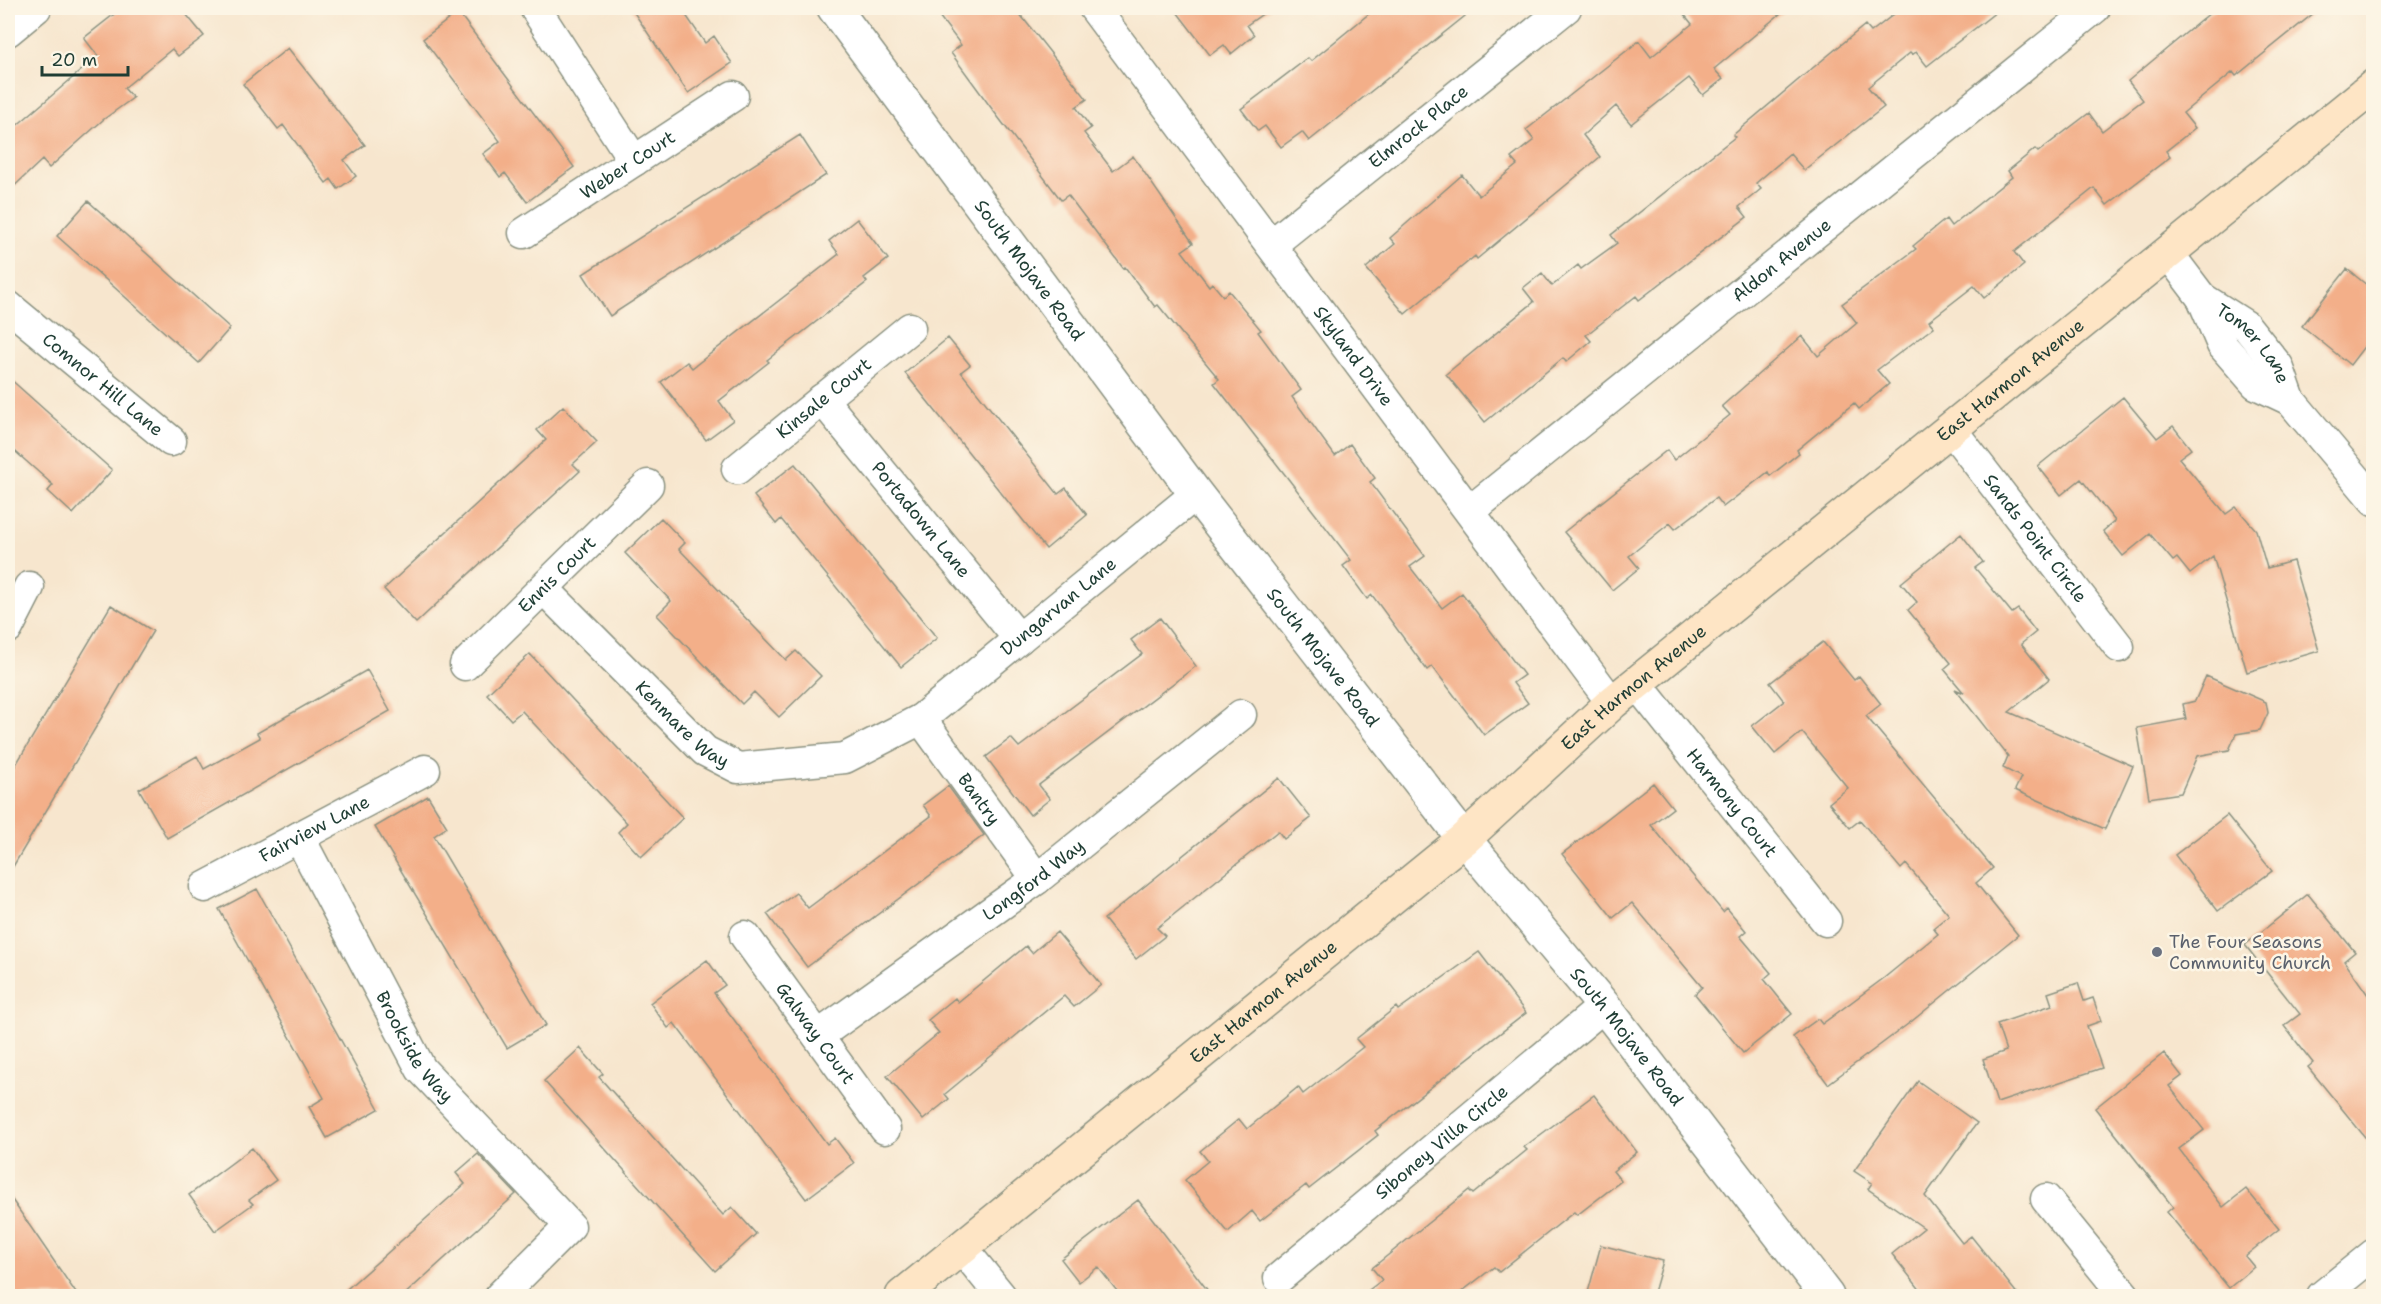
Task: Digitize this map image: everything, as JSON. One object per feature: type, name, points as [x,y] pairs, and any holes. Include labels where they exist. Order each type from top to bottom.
[{"type":"main road","name":"East Harmon Avenue","points":[[902,1296],[1464,838],[1625,694],[2373,86]]},
{"type":"street","points":[[8,30],[36,8]]},
{"type":"street","points":[[535,8],[634,161]]},
{"type":"street","name":"South Mojave Road","points":[[834,8],[1196,494],[1464,838],[1604,1006],[1827,1296]]},
{"type":"street","name":"Skyland Drive","points":[[1095,8],[1470,511],[1625,694]]},
{"type":"street","name":"Elmrock Place","points":[[1271,245],[1566,8]]},
{"type":"street","name":"Aldon Avenue","points":[[1470,511],[2095,8]]},
{"type":"street","name":"Weber Court","points":[[524,233],[733,96]]},
{"type":"street","name":"Tomer Lane","points":[[2168,253],[2202,298],[2246,326],[2278,366],[2290,400],[2373,500]]},
{"type":"street","name":"Comnor Hill Lane","points":[[8,306],[171,441]]},
{"type":"street","name":"Kinsale Court","points":[[737,469],[910,328]]},
{"type":"street","name":"Portadown Lane","points":[[822,399],[1019,639]]},
{"type":"street","name":"Sands Point Circle","points":[[1951,429],[2120,646]]},
{"type":"street","name":"Ennis Court","points":[[465,665],[648,485]]},
{"type":"street","name":"Dungarvan Lane","points":[[921,719],[1196,494]]},
{"type":"street","points":[[8,628],[30,587]]},
{"type":"street","name":"Kenmare Way","points":[[543,589],[705,751],[738,768],[845,758],[921,719]]},
{"type":"street","name":"Harmony Court","points":[[1625,694],[1826,921]]},
{"type":"street","name":"Longford Way","points":[[818,1036],[1037,879],[1241,715]]},
{"type":"street","name":"Bantry","points":[[921,719],[1037,879]]},
{"type":"street","name":"Fairview Lane","points":[[205,887],[425,771]]},
{"type":"street","name":"Brookside Way","points":[[299,837],[421,1068],[570,1226],[500,1296]]},
{"type":"street","name":"Galway Court","points":[[746,936],[885,1129]]},
{"type":"street","name":"Siboney Villa Circle","points":[[1279,1278],[1604,1006]]},
{"type":"street","points":[[2046,1199],[2125,1296]]},
{"type":"street","points":[[962,1248],[1001,1296]]},
{"type":"street","points":[[2322,1296],[2373,1254]]},
{"type":"building","points":[[122,8],[181,8],[204,36],[178,56],[172,49],[124,88],[133,98],[104,119],[49,168],[42,160],[8,192],[8,133],[98,56],[84,38]]},
{"type":"building","points":[[631,8],[681,8],[705,43],[714,36],[732,63],[688,93]]},
{"type":"building","points":[[933,8],[1015,8],[1087,99],[1076,107],[1091,128],[1084,133],[1113,171],[1133,156],[1193,243],[1182,251],[1209,286],[1212,283],[1223,296],[1229,291],[1261,330],[1258,332],[1301,390],[1292,397],[1335,456],[1350,444],[1375,478],[1370,482],[1425,556],[1410,567],[1442,608],[1462,593],[1524,675],[1513,683],[1528,703],[1484,735],[1432,666],[1427,670],[1372,595],[1367,599],[1343,566],[1351,560],[1214,383],[1219,379],[1158,305],[1155,307],[1068,195],[1061,200],[995,113],[951,53],[961,45]]},
{"type":"building","points":[[1174,8],[1271,8],[1247,25],[1254,35],[1231,54],[1224,45],[1210,55]]},
{"type":"building","points":[[1376,8],[1475,8],[1309,141],[1302,132],[1281,147],[1265,126],[1258,131],[1241,109],[1308,58],[1311,61]]},
{"type":"building","points":[[1679,8],[1787,8],[1714,69],[1723,79],[1703,95],[1689,78],[1631,124],[1616,106],[1583,135],[1600,157],[1477,259],[1475,256],[1405,314],[1366,268],[1395,244],[1390,238],[1462,175],[1479,196],[1517,165],[1511,158],[1534,140],[1526,130],[1639,41],[1651,57],[1692,24]]},
{"type":"building","points":[[1902,8],[2001,8],[1927,66],[1916,52],[1912,55],[1910,53],[1868,87],[1884,107],[1804,170],[1790,154],[1756,183],[1761,189],[1739,207],[1747,217],[1639,300],[1636,296],[1586,335],[1591,341],[1566,362],[1563,358],[1485,422],[1446,374],[1534,302],[1523,288],[1542,273],[1552,286],[1578,265],[1581,269],[1617,243],[1611,235],[1735,137],[1733,135],[1803,76],[1865,25],[1871,32]]},
{"type":"building","points":[[2216,8],[2320,8],[2236,76],[2233,72],[2183,113],[2195,128],[2166,151],[2170,157],[2107,205],[2094,188],[2014,252],[2024,265],[1984,298],[1974,286],[1929,321],[1934,327],[1877,370],[1889,384],[1859,409],[1854,403],[1797,450],[1799,453],[1770,476],[1768,472],[1723,507],[1716,498],[1675,529],[1670,523],[1629,556],[1639,568],[1612,590],[1564,532],[1667,450],[1674,460],[1730,415],[1722,406],[1802,336],[1818,356],[1857,323],[1842,304],[1916,249],[1913,246],[1946,219],[1951,226],[2012,177],[2008,171],[2035,149],[2038,152],[2089,113],[2102,131],[2143,100],[2128,81]]},
{"type":"building","points":[[458,12],[574,167],[527,202],[505,173],[500,177],[483,154],[500,141],[423,39]]},
{"type":"building","points":[[288,48],[365,145],[344,160],[356,176],[338,189],[331,179],[326,183],[283,125],[278,129],[243,84]]},
{"type":"building","points":[[800,135],[826,175],[610,316],[583,274]]},
{"type":"building","points":[[88,201],[230,328],[199,363],[57,236]]},
{"type":"building","points":[[857,219],[888,259],[864,278],[867,282],[767,360],[769,362],[719,401],[733,420],[706,440],[661,382],[687,362],[692,368],[839,254],[829,241]]},
{"type":"building","points":[[2347,269],[2373,290],[2373,335],[2350,365],[2302,326]]},
{"type":"building","points":[[948,338],[970,365],[961,372],[1058,494],[1066,488],[1087,515],[1046,549],[905,373]]},
{"type":"building","points":[[8,377],[112,470],[73,514],[48,491],[53,485],[8,445]]},
{"type":"building","points":[[2123,397],[2157,438],[2173,426],[2191,449],[2179,458],[2226,514],[2236,507],[2256,530],[2267,568],[2293,561],[2319,651],[2247,672],[2213,556],[2190,574],[2177,558],[2173,561],[2150,534],[2123,556],[2103,531],[2115,521],[2081,479],[2061,495],[2038,466]]},
{"type":"building","points":[[563,406],[597,442],[573,464],[580,471],[416,623],[384,589],[546,440],[537,430]]},
{"type":"building","points":[[795,464],[937,638],[901,667],[781,519],[776,524],[754,496]]},
{"type":"building","points":[[661,518],[685,543],[679,549],[786,660],[796,651],[821,676],[779,717],[754,692],[742,704],[657,615],[671,601],[625,553]]},
{"type":"building","points":[[1961,534],[1983,562],[1975,568],[2012,613],[2018,609],[2036,632],[2021,644],[2049,679],[2009,712],[2133,766],[2105,829],[2015,790],[2021,777],[2003,768],[2008,756],[1955,689],[1964,693],[1944,669],[1951,663],[1908,610],[1917,602],[1901,583]]},
{"type":"building","points":[[111,605],[153,631],[8,875],[8,778]]},
{"type":"building","points":[[1160,618],[1196,666],[1039,785],[1050,799],[1030,815],[986,757],[1011,738],[1019,747],[1142,654],[1131,640]]},
{"type":"building","points":[[1823,642],[1854,680],[1859,676],[1881,704],[1866,716],[1993,868],[1976,883],[2018,935],[1912,1021],[1828,1084],[1793,1037],[1818,1019],[1822,1024],[1884,978],[1938,934],[1933,928],[1949,915],[1906,864],[1901,869],[1860,820],[1850,828],[1829,803],[1848,788],[1802,732],[1775,754],[1752,726],[1784,701],[1770,683]]},
{"type":"building","points":[[530,654],[683,818],[641,857],[618,832],[627,823],[522,711],[511,720],[487,694]]},
{"type":"building","points":[[367,670],[390,711],[167,838],[139,789],[197,756],[204,769],[260,738],[257,733]]},
{"type":"building","points":[[2206,676],[2266,702],[2268,713],[2260,730],[2236,734],[2229,750],[2197,756],[2181,793],[2149,798],[2137,728],[2186,719],[2183,704],[2195,701]]},
{"type":"building","points":[[1279,778],[1311,818],[1284,839],[1278,831],[1157,928],[1165,936],[1136,959],[1104,919]]},
{"type":"building","points":[[1653,783],[1673,808],[1651,825],[1723,912],[1727,908],[1746,931],[1740,936],[1771,973],[1764,979],[1792,1014],[1743,1053],[1695,994],[1702,987],[1632,903],[1613,918],[1562,854]]},
{"type":"building","points":[[948,786],[984,835],[807,967],[767,914],[796,893],[808,908],[931,816],[923,805]]},
{"type":"building","points":[[428,796],[447,827],[434,836],[546,1025],[507,1048],[375,827]]},
{"type":"building","points":[[2227,815],[2272,871],[2218,911],[2175,855]]},
{"type":"building","points":[[257,889],[379,1109],[327,1138],[309,1107],[324,1098],[219,909]]},
{"type":"building","points":[[2308,894],[2355,952],[2344,961],[2373,1002],[2373,1147],[2308,1067],[2313,1063],[2284,1026],[2300,1014],[2245,945]]},
{"type":"building","points":[[1057,932],[1101,985],[1074,1007],[1064,996],[945,1094],[949,1099],[923,1120],[887,1076],[939,1033],[928,1020],[955,998],[958,1002],[1026,946],[1032,953]]},
{"type":"building","points":[[1479,952],[1526,1013],[1375,1131],[1378,1135],[1309,1189],[1306,1185],[1260,1221],[1252,1211],[1228,1232],[1185,1180],[1208,1161],[1200,1151],[1239,1119],[1247,1129],[1298,1087],[1303,1094],[1363,1047],[1356,1039],[1396,1007],[1398,1010]]},
{"type":"building","points":[[707,960],[725,985],[714,993],[827,1144],[835,1138],[854,1163],[806,1199],[674,1023],[668,1028],[650,1003]]},
{"type":"building","points":[[2078,983],[2084,1001],[2093,998],[2101,1021],[2087,1026],[2102,1068],[1997,1103],[1983,1059],[2006,1051],[1997,1024],[2052,1005],[2048,993]]},
{"type":"building","points":[[580,1048],[603,1074],[599,1077],[723,1215],[732,1207],[756,1234],[715,1271],[544,1081]]},
{"type":"building","points":[[2164,1053],[2182,1076],[2169,1086],[2204,1130],[2179,1149],[2223,1207],[2246,1189],[2279,1229],[2245,1256],[2254,1267],[2229,1288],[2167,1212],[2173,1207],[2095,1108]]},
{"type":"building","points":[[1918,1081],[1977,1123],[1925,1196],[1962,1243],[1971,1236],[2019,1296],[1925,1296],[1892,1254],[1924,1228],[1868,1189],[1872,1183],[1854,1171]]},
{"type":"building","points":[[1594,1095],[1637,1152],[1613,1171],[1621,1181],[1577,1215],[1574,1212],[1499,1272],[1494,1267],[1456,1296],[1361,1296],[1382,1280],[1372,1268],[1469,1190],[1473,1194],[1527,1150],[1524,1147]]},
{"type":"building","points":[[252,1148],[276,1180],[249,1200],[253,1204],[215,1231],[189,1195]]},
{"type":"building","points":[[478,1154],[516,1194],[403,1296],[339,1296],[465,1184],[456,1173]]},
{"type":"building","points":[[8,1194],[78,1296],[18,1296],[8,1281]]},
{"type":"building","points":[[1138,1200],[1212,1296],[1121,1296],[1098,1267],[1079,1282],[1061,1259]]},
{"type":"building","points":[[1601,1245],[1663,1261],[1653,1296],[1587,1296]]},
{"type":"place","name":"The Four Seasons Community Church","points":[[2157,952]]}]
